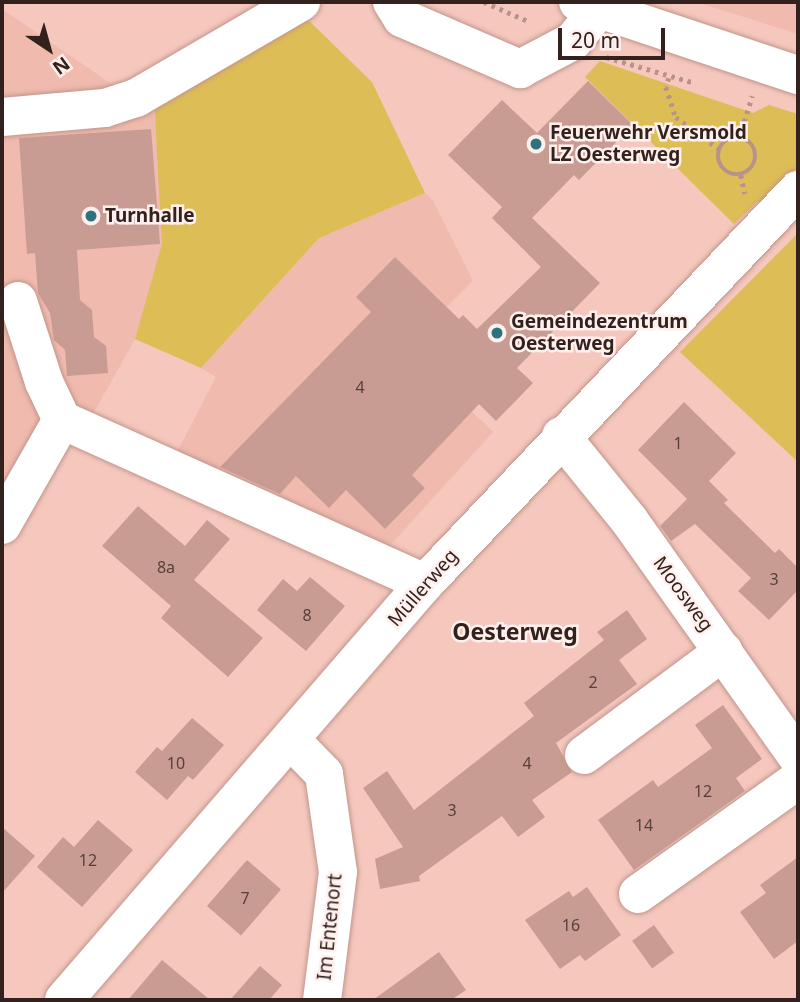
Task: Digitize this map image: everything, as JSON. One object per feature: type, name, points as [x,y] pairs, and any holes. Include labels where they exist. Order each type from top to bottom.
[{"type":"street","points":[[2,117],[105,108],[136,98],[301,2]]},
{"type":"street","points":[[392,2],[402,18],[520,69],[573,41],[587,6],[798,75]]},
{"type":"street","name":"Müllerweg","points":[[64,1000],[292,741],[425,583],[561,436],[798,190]]},
{"type":"street","points":[[19,301],[44,382],[62,419],[425,583]]},
{"type":"street","points":[[2,524],[62,419]]},
{"type":"street","name":"Moosweg","points":[[561,436],[585,460],[798,758]]},
{"type":"street","points":[[584,755],[724,651]]},
{"type":"street","name":"Im Entenort","points":[[292,741],[324,774],[338,872],[322,1000]]},
{"type":"street","points":[[638,894],[798,780]]},
{"type":"path","points":[[669,78],[666,87],[676,117],[719,149]]},
{"type":"path","points":[[739,138],[752,95]]},
{"type":"path","points":[[739,138],[750,144],[756,155],[748,172],[736,175],[725,171],[718,161],[719,149],[727,140],[739,138]]},
{"type":"shaded area","points":[[696,2],[798,2],[798,34]]},
{"type":"shaded area","points":[[2,9],[116,87],[153,98],[164,241],[135,339],[89,421],[64,446],[2,551]]},
{"type":"shaded area","points":[[301,13],[372,82],[425,193],[319,238],[201,368],[135,339],[162,244],[154,99]]},
{"type":"shaded area","points":[[600,61],[753,113],[769,105],[798,114],[798,167],[765,205],[758,201],[734,224],[585,77]]},
{"type":"shaded area","points":[[425,193],[433,200],[473,281],[416,338],[420,361],[493,432],[384,552],[173,460],[216,377],[201,368],[319,238]]},
{"type":"shaded area","points":[[798,233],[798,462],[680,352]]},
{"type":"building","points":[[588,81],[633,125],[579,180],[574,175],[532,218],[600,283],[517,368],[533,383],[496,421],[479,404],[412,475],[425,488],[385,529],[346,490],[329,508],[296,476],[280,494],[220,467],[371,312],[356,297],[395,257],[459,319],[463,315],[477,329],[541,267],[492,218],[502,207],[448,155],[502,100],[537,133]]},
{"type":"building","name":"Turnhalle","points":[[151,129],[160,244],[77,250],[80,300],[92,310],[94,337],[106,346],[108,373],[67,376],[65,350],[54,340],[50,313],[38,293],[35,253],[27,254],[19,138]]},
{"type":"building","points":[[684,402],[736,453],[709,481],[728,500],[724,503],[775,553],[779,549],[798,568],[798,590],[769,620],[738,591],[751,578],[695,524],[671,541],[660,526],[687,499],[638,450]]},
{"type":"building","points":[[138,506],[185,546],[207,520],[230,539],[194,580],[263,638],[228,677],[161,618],[171,606],[102,546]]},
{"type":"building","points":[[310,577],[345,606],[306,651],[257,610],[283,579],[297,591]]},
{"type":"building","points":[[627,610],[647,639],[619,660],[637,684],[556,743],[572,772],[532,800],[545,817],[518,837],[502,816],[419,876],[420,881],[380,889],[375,859],[403,847],[363,788],[387,771],[414,810],[534,716],[524,703],[604,640],[597,632]]},
{"type":"building","points":[[723,705],[762,759],[736,778],[745,791],[634,870],[598,820],[653,780],[658,787],[712,748],[695,725]]},
{"type":"building","points":[[192,718],[224,745],[193,780],[188,776],[167,800],[135,772],[157,747],[162,751]]},
{"type":"building","points":[[98,820],[133,850],[82,907],[37,867],[63,837],[74,847]]},
{"type":"building","points":[[2,827],[35,856],[2,893]]},
{"type":"building","points":[[798,857],[798,941],[774,959],[740,912],[766,893],[760,885]]},
{"type":"building","points":[[247,860],[281,890],[241,936],[207,906]]},
{"type":"building","points":[[587,887],[621,935],[585,961],[580,955],[560,969],[525,920],[569,891],[573,897]]},
{"type":"building","points":[[654,925],[674,953],[652,968],[632,941]]},
{"type":"building","points":[[439,952],[466,990],[451,1000],[373,1000]]},
{"type":"building","points":[[162,960],[210,1000],[128,1000]]},
{"type":"building","points":[[260,966],[282,985],[269,1000],[230,1000]]},
{"type":"place","name":"Feuerwehr Versmold LZ Oesterweg","points":[[536,144]]},
{"type":"place","name":"Turnhalle","points":[[91,216]]},
{"type":"place","name":"Gemeindezentrum Oesterweg","points":[[497,333]]},
{"type":"district","name":"Oesterweg","points":[[515,631]]}]
